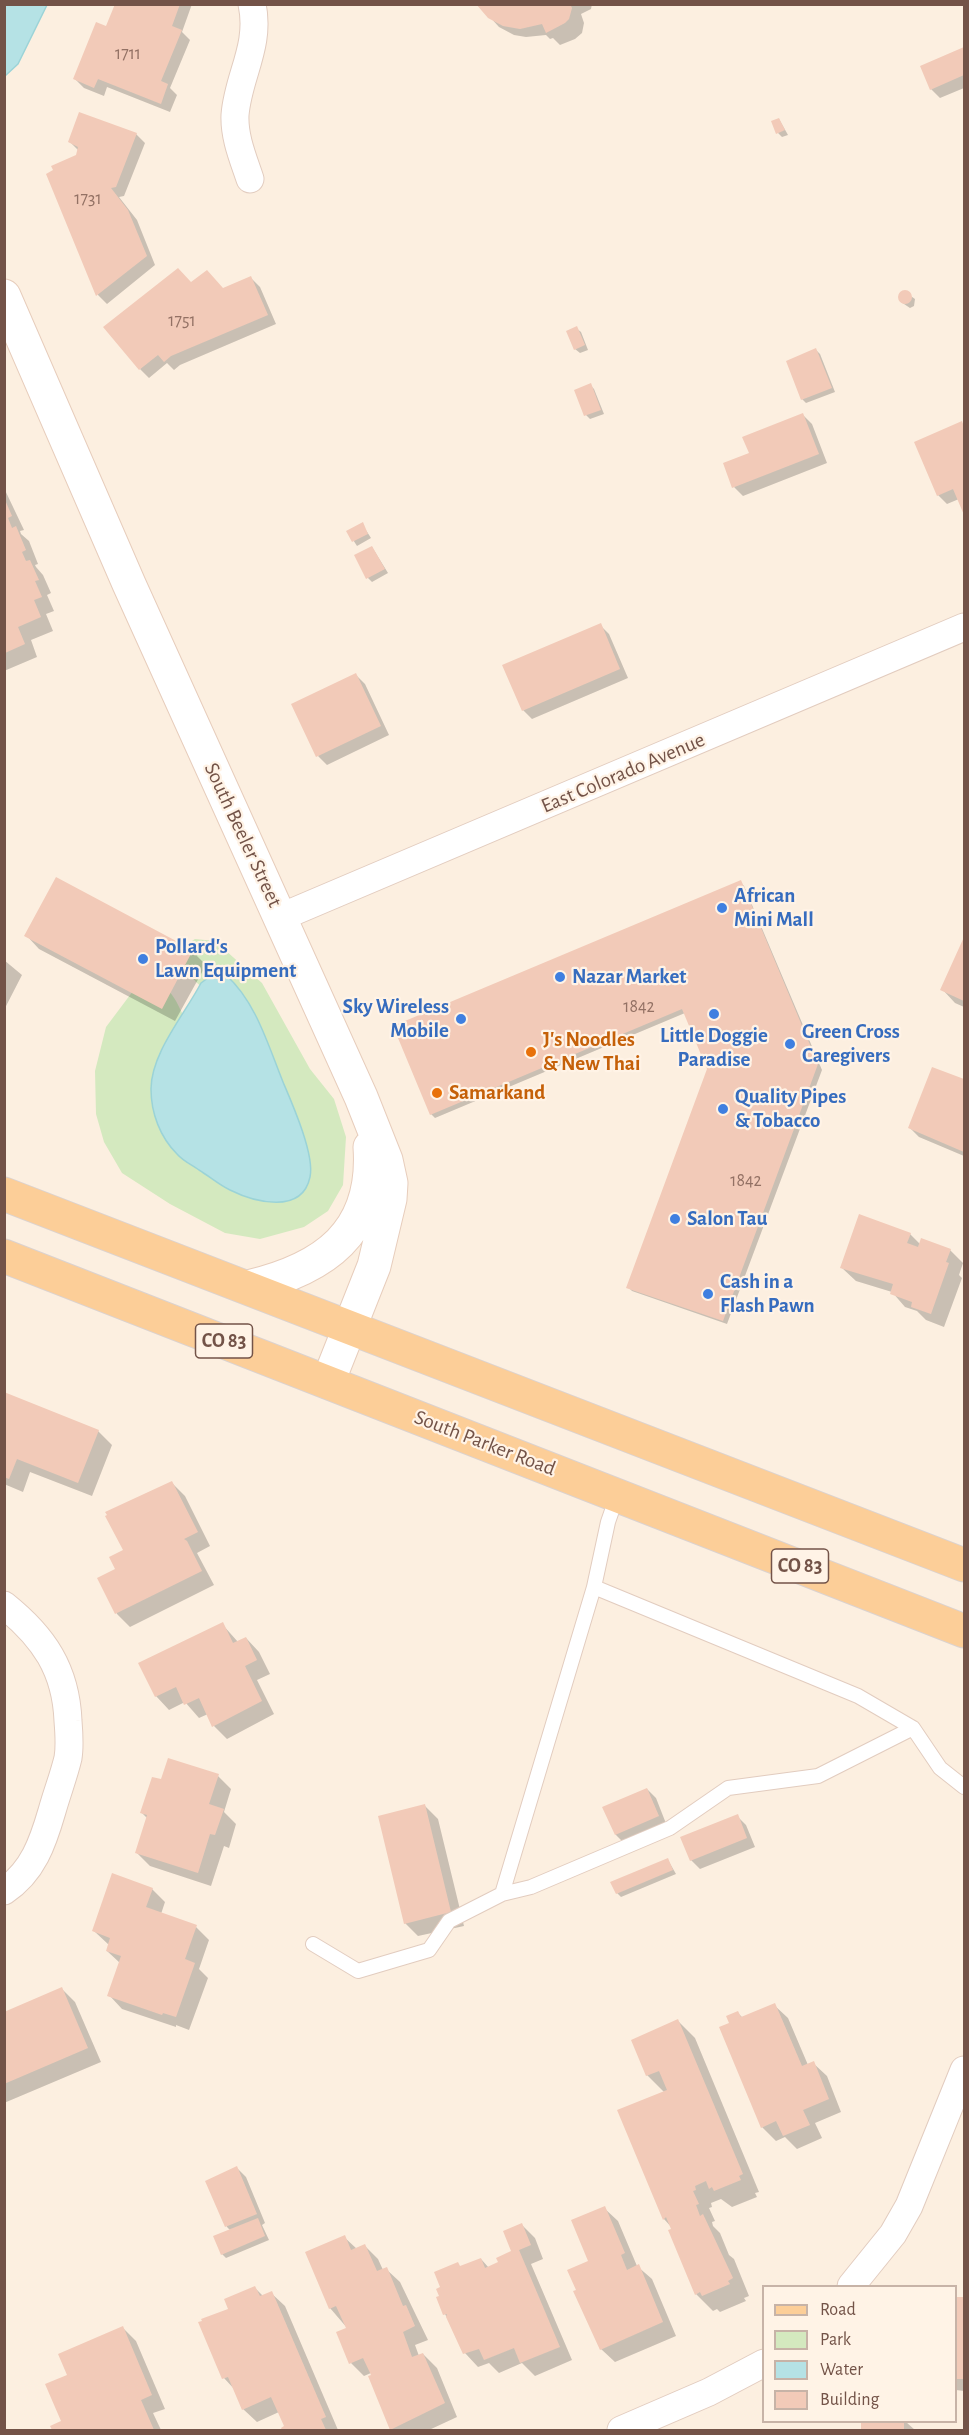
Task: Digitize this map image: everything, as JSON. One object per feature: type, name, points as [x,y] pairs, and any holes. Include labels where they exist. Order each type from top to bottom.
[{"type":"main road","points":[[4,1194],[964,1565]]},
{"type":"main road","name":"South Parker Road","points":[[4,1256],[964,1631]]},
{"type":"street","points":[[250,179],[239,147],[236,114],[238,94],[254,38],[252,4]]},
{"type":"street","name":"South Beeler Street","points":[[4,296],[134,595],[380,1142],[391,1183],[379,1248],[328,1382]]},
{"type":"street","name":"East Colorado Avenue","points":[[280,917],[964,627]]},
{"type":"street","points":[[248,1287],[306,1268],[334,1248],[356,1222],[366,1196],[370,1169],[369,1135],[362,1098]]},
{"type":"street","points":[[4,1605],[50,1653],[64,1684],[69,1737],[68,1757],[42,1846],[29,1866],[12,1886],[4,1891]]},
{"type":"street","points":[[852,2285],[892,2234],[909,2206],[964,2070]]},
{"type":"street","points":[[621,2430],[709,2392],[762,2364]]},
{"type":"lane","points":[[502,1894],[594,1587],[608,1522],[618,1495]]},
{"type":"lane","points":[[594,1587],[858,1696],[913,1728],[940,1768],[964,1787]]},
{"type":"lane","points":[[313,1944],[358,1971],[429,1950],[449,1921],[502,1894],[531,1887],[670,1828],[728,1788],[818,1776],[913,1728]]},
{"type":"green space","points":[[195,939],[215,941],[262,983],[310,1069],[334,1099],[346,1137],[343,1185],[328,1211],[304,1227],[260,1239],[225,1233],[170,1204],[122,1173],[104,1142],[96,1114],[95,1071],[106,1027],[136,987],[155,987],[167,990],[184,1017],[223,1006],[196,982],[177,959],[177,950]]},
{"type":"water","points":[[5,4],[47,5],[18,64],[5,76]]},
{"type":"water","points":[[212,975],[226,975],[253,1011],[302,1129],[311,1167],[310,1177],[305,1189],[298,1197],[288,1201],[264,1201],[222,1186],[179,1156],[161,1132],[155,1116],[151,1089],[152,1075],[157,1062],[170,1034],[201,983]]},
{"type":"building","points":[[115,4],[180,4],[172,26],[182,30],[161,81],[168,84],[161,104],[98,79],[94,88],[73,79],[96,22],[106,26]]},
{"type":"building","points":[[476,4],[570,4],[572,8],[569,19],[565,23],[546,33],[542,24],[520,29],[503,26],[488,18]]},
{"type":"building","points":[[964,47],[964,75],[930,90],[920,66]]},
{"type":"building","points":[[79,112],[137,133],[116,187],[111,188],[128,210],[147,256],[96,296],[46,174],[53,170],[51,166],[76,155],[78,147],[68,142]]},
{"type":"building","points":[[779,118],[785,130],[776,134],[771,121]]},
{"type":"building","points":[[178,268],[191,282],[207,270],[223,288],[251,276],[268,315],[171,356],[164,362],[158,355],[139,370],[103,327]]},
{"type":"building","points":[[905,290],[910,292],[912,297],[910,302],[905,304],[900,302],[898,297],[900,292]]},
{"type":"building","points":[[577,326],[585,345],[574,350],[566,331]]},
{"type":"building","points":[[816,348],[832,388],[801,400],[786,361]]},
{"type":"building","points":[[591,383],[601,410],[584,416],[574,390]]},
{"type":"building","points":[[803,413],[819,454],[732,488],[723,463],[749,453],[742,437]]},
{"type":"building","points":[[962,421],[964,427],[964,515],[953,489],[937,496],[914,442]]},
{"type":"building","points":[[5,500],[12,516],[8,518],[12,528],[16,526],[26,550],[22,552],[26,561],[30,560],[39,580],[35,581],[42,597],[34,600],[41,617],[18,627],[25,644],[5,653]]},
{"type":"building","points":[[363,522],[368,534],[352,542],[346,531]]},
{"type":"building","points":[[372,546],[385,569],[366,579],[354,555]]},
{"type":"building","points":[[601,623],[620,669],[522,711],[502,665]]},
{"type":"building","points":[[356,673],[381,726],[316,757],[291,704]]},
{"type":"building","points":[[56,877],[193,950],[162,1009],[24,936]]},
{"type":"building","points":[[741,880],[818,1064],[723,1321],[626,1288],[707,1069],[682,1009],[430,1115],[393,1026]]},
{"type":"building","points":[[964,937],[964,1001],[940,990]]},
{"type":"building","points":[[932,1067],[964,1079],[964,1152],[908,1128]]},
{"type":"building","points":[[859,1214],[911,1233],[907,1243],[918,1247],[921,1238],[951,1249],[946,1262],[949,1263],[931,1314],[911,1307],[912,1302],[890,1294],[893,1284],[840,1268]]},
{"type":"building","points":[[4,1392],[99,1430],[78,1483],[17,1459],[9,1479],[4,1477]]},
{"type":"building","points":[[172,1481],[198,1532],[184,1539],[202,1571],[115,1614],[97,1578],[115,1569],[109,1557],[123,1550],[105,1512]]},
{"type":"building","points":[[223,1622],[233,1643],[246,1637],[257,1660],[245,1666],[262,1701],[212,1727],[199,1698],[184,1705],[176,1687],[155,1697],[138,1663]]},
{"type":"building","points":[[168,1758],[219,1774],[209,1804],[224,1809],[215,1835],[210,1834],[198,1873],[135,1853],[147,1815],[140,1813],[152,1777],[161,1779]]},
{"type":"building","points":[[647,1788],[659,1816],[615,1835],[602,1807]]},
{"type":"building","points":[[425,1804],[451,1912],[404,1924],[378,1816]]},
{"type":"building","points":[[738,1814],[747,1838],[690,1861],[680,1837]]},
{"type":"building","points":[[668,1858],[673,1870],[616,1894],[610,1882]]},
{"type":"building","points":[[112,1873],[153,1888],[146,1907],[197,1925],[185,1959],[195,1963],[176,2017],[163,2013],[162,2015],[107,1996],[121,1956],[106,1951],[110,1938],[92,1931]]},
{"type":"building","points":[[62,1987],[88,2048],[4,2084],[4,2012]]},
{"type":"building","points":[[775,2003],[802,2066],[814,2061],[829,2099],[803,2110],[810,2125],[783,2136],[776,2121],[761,2128],[719,2027],[729,2023],[726,2016],[738,2011],[741,2017]]},
{"type":"building","points":[[678,2019],[743,2174],[739,2176],[741,2180],[714,2191],[712,2187],[709,2189],[706,2181],[695,2186],[696,2190],[693,2191],[699,2204],[696,2205],[700,2216],[703,2214],[733,2278],[728,2281],[730,2284],[702,2296],[700,2292],[695,2295],[668,2230],[671,2229],[666,2217],[663,2220],[617,2110],[667,2090],[659,2071],[646,2076],[631,2040]]},
{"type":"building","points":[[237,2166],[257,2214],[225,2227],[205,2181]]},
{"type":"building","points":[[605,2206],[625,2253],[621,2255],[627,2270],[639,2264],[663,2322],[600,2350],[573,2291],[576,2290],[567,2270],[588,2261],[571,2220]]},
{"type":"building","points":[[258,2218],[265,2236],[221,2255],[213,2236]]},
{"type":"building","points":[[522,2223],[531,2245],[519,2250],[560,2347],[520,2363],[514,2348],[484,2360],[479,2349],[463,2354],[446,2317],[447,2314],[443,2315],[436,2297],[439,2296],[436,2289],[440,2287],[434,2272],[458,2262],[460,2266],[481,2258],[485,2268],[498,2262],[496,2258],[511,2251],[503,2231]]},
{"type":"building","points":[[345,2235],[351,2250],[365,2244],[377,2271],[387,2267],[403,2306],[406,2305],[415,2326],[403,2332],[412,2357],[423,2353],[445,2403],[390,2430],[363,2358],[349,2364],[336,2332],[346,2328],[336,2306],[329,2309],[305,2252]]},
{"type":"building","points":[[255,2286],[260,2296],[272,2291],[326,2417],[321,2419],[326,2430],[282,2430],[284,2426],[271,2397],[242,2410],[228,2377],[222,2379],[198,2322],[228,2309],[224,2299]]},
{"type":"building","points":[[957,2297],[964,2297],[964,2379],[957,2379]]},
{"type":"building","points":[[123,2326],[152,2395],[141,2400],[154,2430],[52,2430],[50,2426],[61,2421],[45,2384],[67,2375],[58,2354]]},
{"type":"building","points":[[861,2423],[904,2423],[904,2430],[861,2430]]},
{"type":"place","name":"African Mini Mall","points":[[722,908]]},
{"type":"place","name":"Pollard's Lawn Equipment","points":[[143,959]]},
{"type":"place","name":"Nazar Market","points":[[560,977]]},
{"type":"place","name":"Little Doggie Paradise","points":[[714,1014]]},
{"type":"place","name":"Sky Wireless Mobile","points":[[461,1019]]},
{"type":"place","name":"Green Cross Caregivers","points":[[790,1044]]},
{"type":"place","name":"J's Noodles & New Thai","points":[[531,1052]]},
{"type":"place","name":"Samarkand","points":[[437,1093]]},
{"type":"place","name":"Quality Pipes & Tobacco","points":[[723,1109]]},
{"type":"place","name":"Salon Tau","points":[[675,1219]]},
{"type":"place","name":"Cash in a Flash Pawn","points":[[708,1294]]}]
